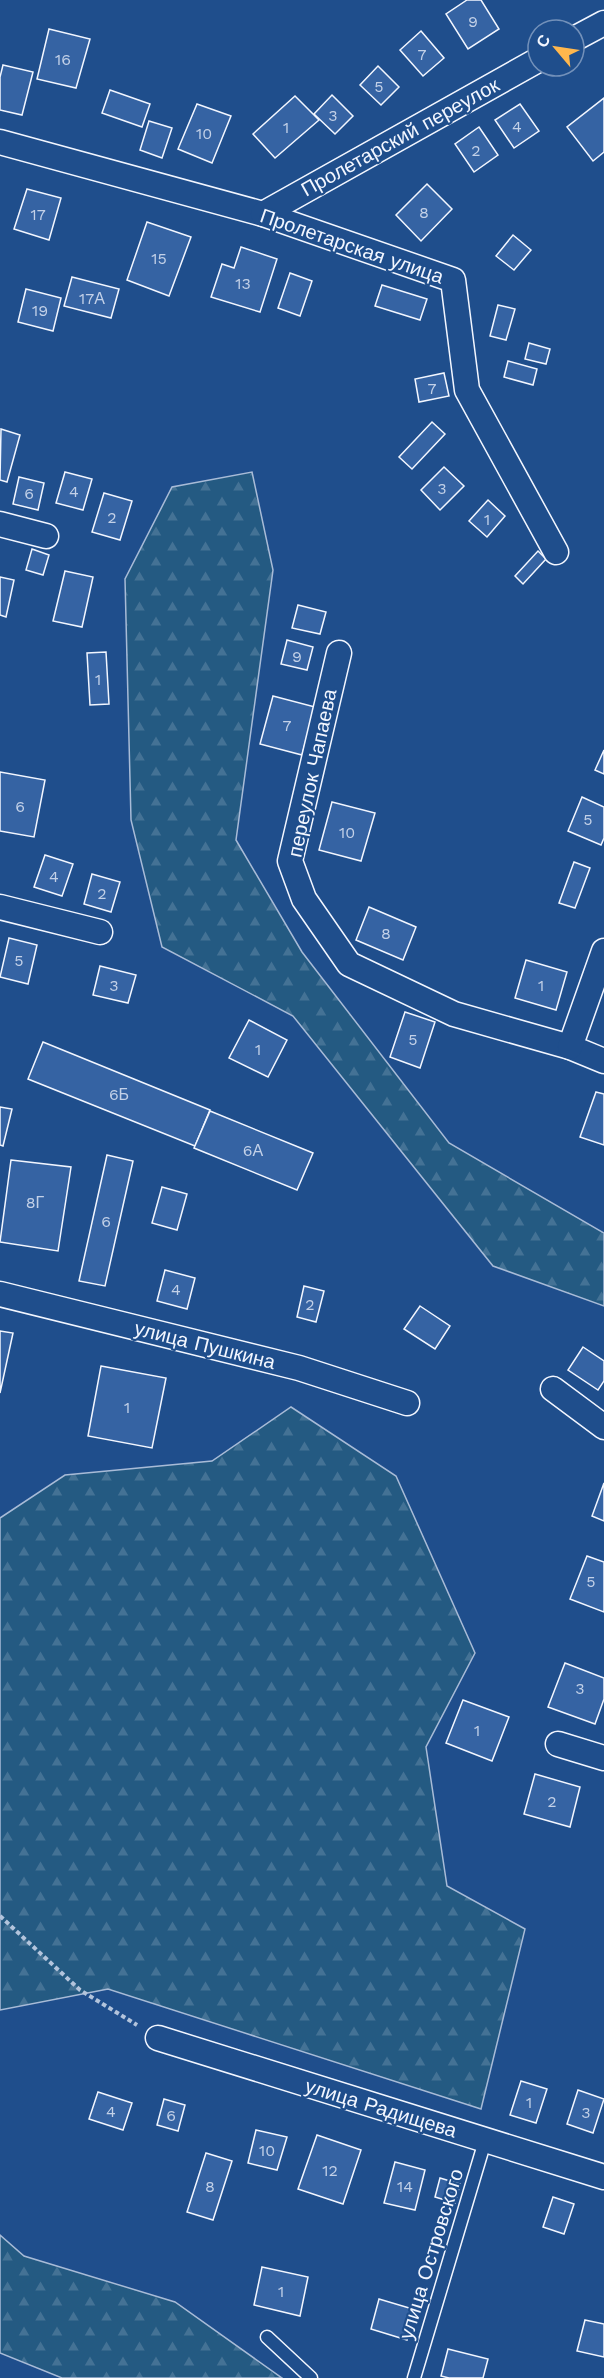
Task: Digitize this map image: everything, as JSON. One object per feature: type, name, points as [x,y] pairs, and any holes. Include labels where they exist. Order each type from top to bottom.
[{"type":"street","points":[[586,33],[604,23]]},
{"type":"street","name":"Пролетарский переулок","points":[[263,214],[526,67]]},
{"type":"street","name":"Пролетарская улица","points":[[0,142],[263,214],[453,280],[467,390],[556,552]]},
{"type":"street","points":[[0,524],[46,536]]},
{"type":"street","name":"переулок Чапаева","points":[[339,653],[290,861],[304,899],[349,964],[454,1014],[570,1047],[604,1061]]},
{"type":"street","points":[[0,907],[100,932]]},
{"type":"street","points":[[570,1047],[604,951]]},
{"type":"street","name":"улица Пушкина","points":[[0,1294],[299,1368],[407,1403]]},
{"type":"street","points":[[553,1389],[604,1427]]},
{"type":"street","points":[[558,1744],[604,1758]]},
{"type":"street","name":"улица Радищева","points":[[158,2038],[604,2177]]},
{"type":"lane","name":"улица Островского","points":[[414,2378],[485,2140]]},
{"type":"lane","points":[[267,2337],[311,2378]]},
{"type":"path","points":[[0,1916],[80,1990],[158,2038]]},
{"type":"green space","points":[[252,472],[273,570],[236,840],[302,952],[449,1143],[604,1233],[604,1306],[493,1266],[293,1016],[162,947],[131,820],[125,579],[172,487]]},
{"type":"green space","points":[[291,1407],[396,1476],[475,1653],[426,1747],[447,1886],[525,1929],[481,2109],[108,1989],[0,2010],[0,1518],[65,1475],[212,1461]]},
{"type":"green space","points":[[0,2235],[24,2256],[175,2302],[282,2378],[62,2378],[0,2353]]},
{"type":"building","points":[[467,0],[481,0],[499,29],[468,49],[446,14]]},
{"type":"building","points":[[49,29],[90,39],[76,88],[37,79]]},
{"type":"building","points":[[421,31],[444,58],[423,76],[400,50]]},
{"type":"building","points":[[3,65],[33,72],[22,115],[0,110],[0,77]]},
{"type":"building","points":[[378,66],[399,87],[381,105],[360,85]]},
{"type":"building","points":[[110,90],[150,104],[142,127],[102,113]]},
{"type":"building","points":[[332,95],[353,116],[335,134],[314,114]]},
{"type":"building","points":[[295,96],[319,120],[275,158],[253,134]]},
{"type":"building","points":[[604,98],[604,152],[593,161],[567,127]]},
{"type":"building","points":[[197,104],[231,116],[212,163],[178,149]]},
{"type":"building","points":[[520,104],[539,131],[514,148],[495,120]]},
{"type":"building","points":[[149,121],[172,128],[162,158],[140,150]]},
{"type":"building","points":[[479,127],[498,155],[474,172],[455,144]]},
{"type":"building","points":[[427,184],[452,209],[421,241],[396,215]]},
{"type":"building","points":[[27,189],[61,198],[49,240],[14,229]]},
{"type":"building","points":[[147,222],[191,237],[169,296],[127,280]]},
{"type":"building","points":[[513,235],[531,250],[514,270],[496,256]]},
{"type":"building","points":[[241,247],[277,259],[260,312],[211,297],[222,264],[234,268]]},
{"type":"building","points":[[290,273],[312,281],[300,316],[278,308]]},
{"type":"building","points":[[72,277],[119,289],[111,318],[64,306]]},
{"type":"building","points":[[382,285],[427,299],[420,320],[375,306]]},
{"type":"building","points":[[26,289],[61,298],[53,331],[18,322]]},
{"type":"building","points":[[498,305],[515,309],[506,340],[490,336]]},
{"type":"building","points":[[529,343],[550,349],[546,364],[525,359]]},
{"type":"building","points":[[508,361],[537,369],[533,385],[504,377]]},
{"type":"building","points":[[444,373],[449,396],[419,402],[415,379]]},
{"type":"building","points":[[432,422],[445,434],[412,469],[399,457]]},
{"type":"building","points":[[1,429],[20,435],[7,482],[0,480]]},
{"type":"building","points":[[444,467],[464,486],[440,510],[421,490]]},
{"type":"building","points":[[65,472],[92,479],[83,510],[56,503]]},
{"type":"building","points":[[19,477],[44,483],[38,510],[13,504]]},
{"type":"building","points":[[104,493],[132,501],[120,540],[92,532]]},
{"type":"building","points":[[488,500],[505,516],[487,537],[469,521]]},
{"type":"building","points":[[32,549],[49,555],[43,575],[26,570]]},
{"type":"building","points":[[538,551],[546,559],[523,584],[515,576]]},
{"type":"building","points":[[65,571],[93,577],[82,627],[53,621]]},
{"type":"building","points":[[0,577],[14,580],[6,617],[0,615]]},
{"type":"building","points":[[298,605],[326,612],[320,634],[292,628]]},
{"type":"building","points":[[287,640],[313,647],[307,670],[281,664]]},
{"type":"building","points":[[106,652],[109,704],[90,705],[87,653]]},
{"type":"building","points":[[273,696],[315,707],[302,755],[260,744]]},
{"type":"building","points":[[604,750],[604,774],[595,770]]},
{"type":"building","points":[[0,772],[45,780],[34,837],[0,831]]},
{"type":"building","points":[[582,797],[604,807],[604,838],[601,845],[568,831]]},
{"type":"building","points":[[332,802],[375,813],[361,861],[319,850]]},
{"type":"building","points":[[45,855],[73,864],[62,896],[34,887]]},
{"type":"building","points":[[574,862],[590,868],[575,908],[559,903]]},
{"type":"building","points":[[92,874],[120,882],[111,912],[84,904]]},
{"type":"building","points":[[369,907],[416,927],[403,960],[356,940]]},
{"type":"building","points":[[9,938],[37,945],[28,984],[0,977]]},
{"type":"building","points":[[526,960],[567,972],[556,1010],[515,998]]},
{"type":"building","points":[[100,966],[136,975],[128,1003],[93,995]]},
{"type":"building","points":[[405,1012],[435,1022],[420,1068],[390,1057]]},
{"type":"building","points":[[249,1020],[287,1040],[268,1077],[229,1058]]},
{"type":"building","points":[[43,1042],[210,1110],[195,1146],[28,1079]]},
{"type":"building","points":[[596,1092],[604,1094],[604,1145],[580,1137]]},
{"type":"building","points":[[0,1107],[12,1109],[3,1146],[0,1145]]},
{"type":"building","points":[[210,1111],[313,1153],[297,1190],[194,1148]]},
{"type":"building","points":[[107,1155],[133,1161],[105,1286],[79,1281]]},
{"type":"building","points":[[11,1160],[71,1167],[58,1251],[0,1242]]},
{"type":"building","points":[[162,1187],[187,1194],[177,1230],[152,1223]]},
{"type":"building","points":[[165,1270],[195,1278],[187,1309],[157,1301]]},
{"type":"building","points":[[304,1286],[324,1291],[316,1322],[297,1317]]},
{"type":"building","points":[[420,1306],[450,1326],[435,1349],[404,1329]]},
{"type":"building","points":[[0,1331],[13,1333],[0,1393]]},
{"type":"building","points":[[583,1347],[604,1361],[604,1381],[598,1390],[568,1370]]},
{"type":"building","points":[[101,1366],[166,1378],[152,1448],[88,1436]]},
{"type":"building","points":[[604,1483],[604,1521],[592,1516]]},
{"type":"building","points":[[587,1556],[604,1562],[604,1612],[570,1599]]},
{"type":"building","points":[[565,1663],[604,1678],[604,1699],[595,1724],[548,1707]]},
{"type":"building","points":[[463,1700],[509,1717],[492,1761],[446,1743]]},
{"type":"building","points":[[535,1774],[580,1787],[570,1827],[524,1814]]},
{"type":"building","points":[[521,2081],[547,2089],[536,2123],[510,2115]]},
{"type":"building","points":[[578,2090],[604,2099],[593,2133],[567,2124]]},
{"type":"building","points":[[98,2092],[132,2103],[123,2130],[89,2119]]},
{"type":"building","points":[[164,2099],[185,2105],[178,2131],[157,2125]]},
{"type":"building","points":[[256,2130],[287,2137],[277,2170],[248,2163]]},
{"type":"building","points":[[317,2135],[361,2150],[343,2204],[298,2189]]},
{"type":"building","points":[[206,2153],[232,2161],[213,2220],[187,2212]]},
{"type":"building","points":[[395,2162],[425,2170],[415,2210],[384,2203]]},
{"type":"building","points":[[440,2178],[460,2184],[455,2203],[435,2197]]},
{"type":"building","points":[[553,2197],[574,2204],[564,2234],[543,2227]]},
{"type":"building","points":[[262,2267],[308,2277],[300,2316],[254,2305]]},
{"type":"building","points":[[379,2299],[416,2310],[407,2340],[371,2329]]},
{"type":"building","points":[[585,2320],[604,2324],[604,2357],[577,2351]]},
{"type":"building","points":[[448,2349],[488,2359],[483,2378],[441,2376]]}]
